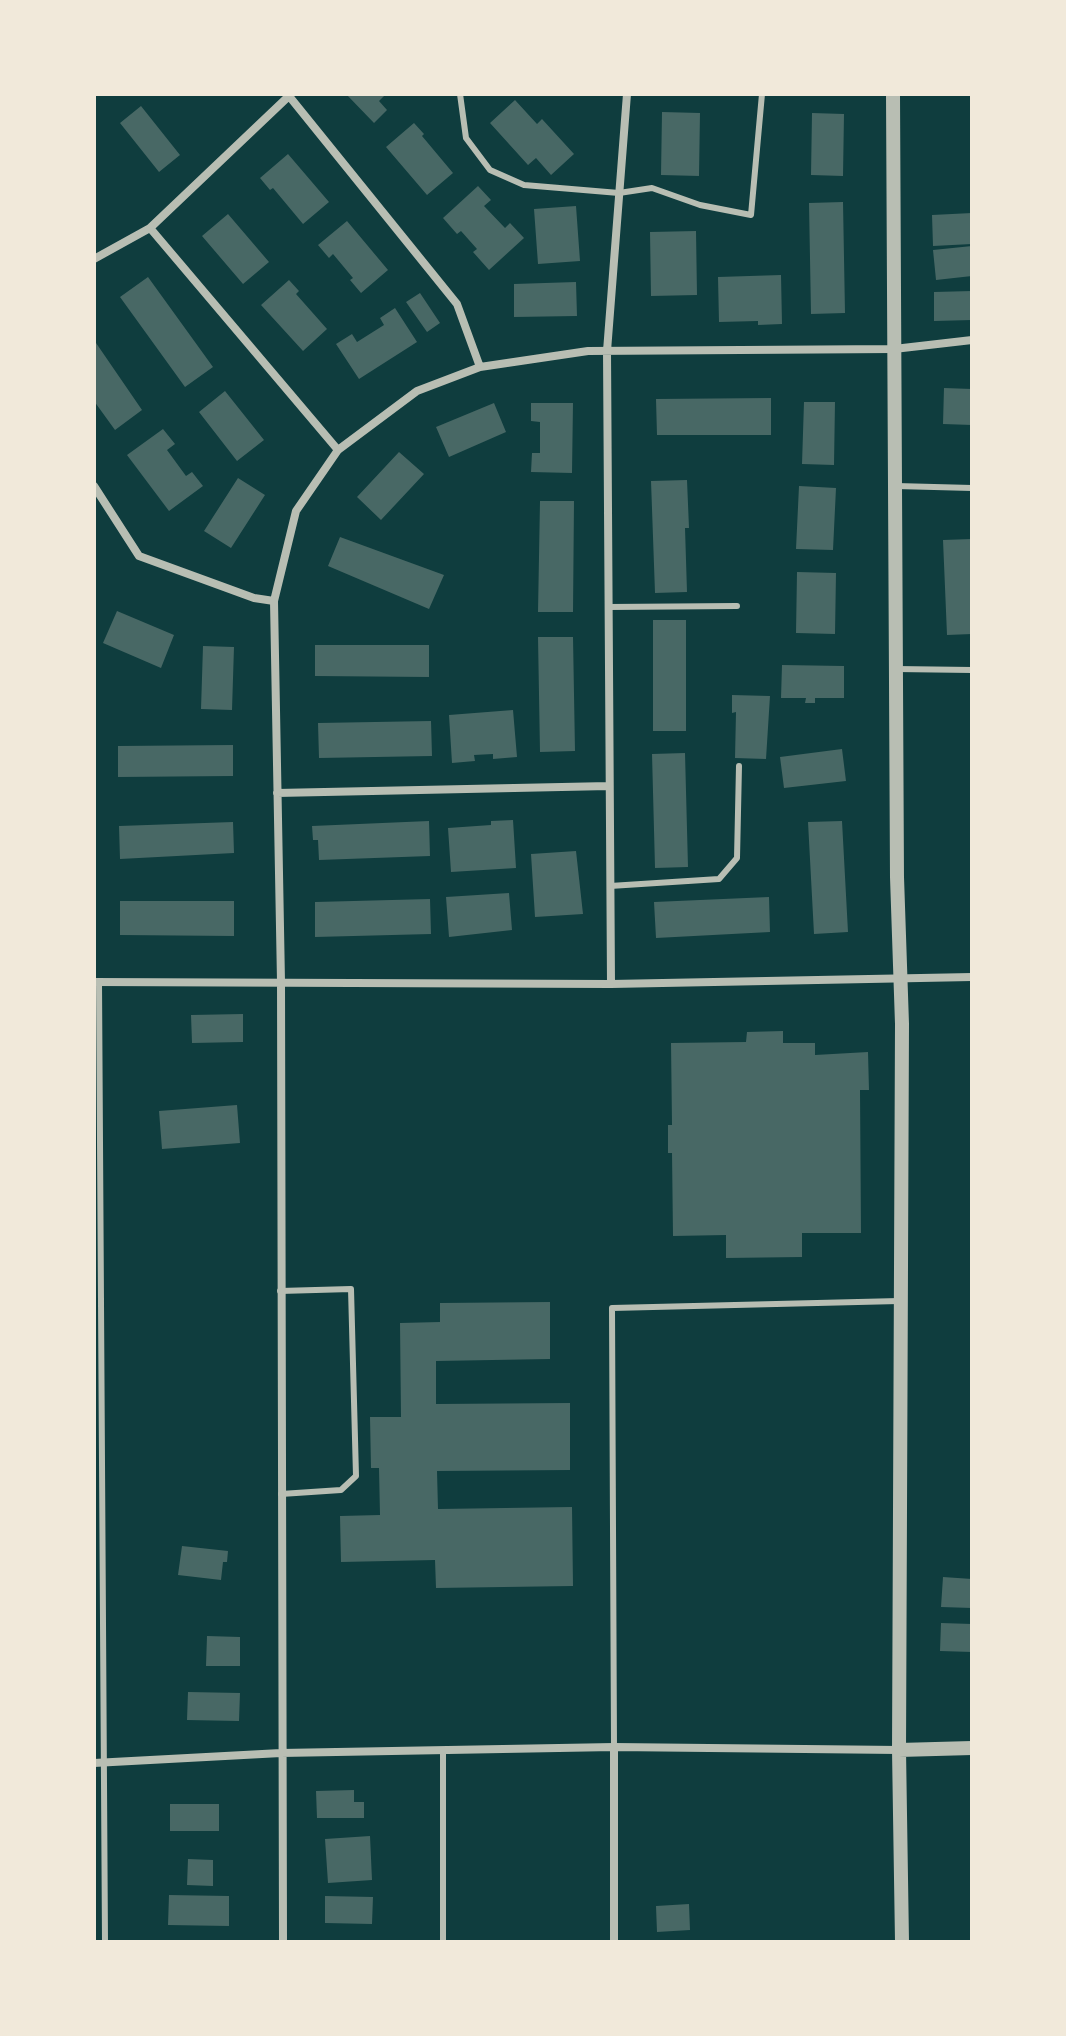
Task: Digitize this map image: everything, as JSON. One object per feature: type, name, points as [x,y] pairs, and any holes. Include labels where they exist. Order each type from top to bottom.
[{"type":"street","points":[[611,984],[607,351],[627,94]]},
{"type":"street","points":[[893,94],[902,1301],[899,1750],[902,1942]]},
{"type":"street","points":[[94,259],[150,228],[290,95],[457,304],[480,367]]},
{"type":"street","points":[[150,228],[338,450]]},
{"type":"street","points":[[283,1942],[281,982],[274,601],[296,511],[338,450],[417,391],[480,367],[588,351],[894,349],[972,340]]},
{"type":"street","points":[[94,486],[139,556],[254,598],[274,601]]},
{"type":"street","points":[[277,793],[609,786]]},
{"type":"street","points":[[96,982],[611,984],[972,977]]},
{"type":"street","points":[[99,1763],[281,1753],[614,1747],[972,1748]]},
{"type":"street","points":[[614,1747],[614,1942]]},
{"type":"lane","points":[[460,94],[466,138],[490,170],[524,185],[619,193],[652,188],[700,205],[751,215],[762,94]]},
{"type":"lane","points":[[895,486],[972,488]]},
{"type":"lane","points":[[608,607],[737,606]]},
{"type":"lane","points":[[896,669],[972,670]]},
{"type":"lane","points":[[610,886],[719,879],[737,858],[739,766]]},
{"type":"lane","points":[[96,982],[99,1763],[105,1942]]},
{"type":"lane","points":[[280,1291],[351,1289],[356,1476],[341,1490],[281,1494]]},
{"type":"lane","points":[[614,1747],[612,1308],[885,1299],[902,1301]]},
{"type":"lane","points":[[443,1750],[443,1942]]},
{"type":"building","points":[[346,94],[386,94],[379,101],[387,110],[374,123]]},
{"type":"building","points":[[515,100],[537,124],[542,119],[574,154],[551,175],[536,158],[528,165],[490,123]]},
{"type":"building","points":[[141,106],[180,155],[159,172],[120,123]]},
{"type":"building","points":[[662,112],[700,113],[699,176],[661,175]]},
{"type":"building","points":[[812,113],[844,114],[843,176],[811,175]]},
{"type":"building","points":[[414,123],[453,173],[427,195],[386,147]]},
{"type":"building","points":[[288,154],[329,202],[303,224],[273,188],[270,190],[260,178]]},
{"type":"building","points":[[478,186],[491,200],[484,206],[505,228],[510,223],[524,238],[489,270],[473,252],[477,249],[461,231],[457,234],[443,218]]},
{"type":"building","points":[[843,202],[845,313],[811,314],[809,203]]},
{"type":"building","points":[[576,206],[580,261],[538,264],[534,209]]},
{"type":"building","points":[[972,213],[972,244],[933,246],[932,215]]},
{"type":"building","points":[[228,214],[269,262],[243,284],[202,236]]},
{"type":"building","points":[[347,221],[388,270],[361,293],[333,254],[329,258],[318,245]]},
{"type":"building","points":[[696,231],[697,295],[651,296],[650,232]]},
{"type":"building","points":[[972,246],[972,276],[936,280],[933,250]]},
{"type":"building","points":[[781,275],[782,324],[719,322],[718,277]]},
{"type":"building","points":[[148,277],[213,367],[185,387],[120,297]]},
{"type":"building","points":[[289,280],[299,291],[296,294],[327,329],[303,351],[261,305]]},
{"type":"building","points":[[576,282],[577,316],[514,317],[514,284]]},
{"type":"building","points":[[972,291],[972,320],[934,321],[934,292]]},
{"type":"building","points":[[420,293],[440,323],[427,332],[406,302]]},
{"type":"building","points":[[395,308],[417,342],[359,379],[336,344],[352,334],[357,342],[384,325],[380,318]]},
{"type":"building","points":[[94,340],[142,410],[115,430],[94,401]]},
{"type":"building","points":[[944,388],[972,389],[972,425],[943,424]]},
{"type":"building","points":[[225,391],[264,440],[237,461],[199,412]]},
{"type":"building","points":[[771,398],[771,435],[657,435],[656,399]]},
{"type":"building","points":[[804,402],[835,402],[834,465],[802,464]]},
{"type":"building","points":[[494,403],[506,432],[449,457],[436,427]]},
{"type":"building","points":[[531,403],[573,403],[572,473],[531,472],[532,453],[540,453],[540,422],[531,421]]},
{"type":"building","points":[[163,429],[175,444],[167,450],[186,476],[192,472],[203,486],[169,511],[127,455]]},
{"type":"building","points":[[399,452],[424,474],[381,520],[357,497]]},
{"type":"building","points":[[238,478],[265,495],[231,548],[204,531]]},
{"type":"building","points":[[687,480],[687,592],[655,593],[651,481]]},
{"type":"building","points":[[799,486],[836,488],[833,550],[796,549]]},
{"type":"building","points":[[540,501],[574,501],[573,612],[538,612]]},
{"type":"building","points":[[340,537],[444,575],[429,609],[328,566]]},
{"type":"building","points":[[972,539],[972,634],[947,635],[943,540]]},
{"type":"building","points":[[797,572],[836,573],[835,634],[796,633]]},
{"type":"building","points":[[117,611],[174,635],[161,668],[103,643]]},
{"type":"building","points":[[653,620],[686,620],[686,731],[653,731]]},
{"type":"building","points":[[538,637],[573,637],[575,751],[540,752]]},
{"type":"building","points":[[315,645],[429,645],[429,677],[315,676]]},
{"type":"building","points":[[203,646],[234,647],[232,710],[201,709]]},
{"type":"building","points":[[782,665],[844,666],[844,698],[815,698],[815,703],[805,703],[806,698],[781,698]]},
{"type":"building","points":[[732,695],[770,696],[766,759],[735,758],[736,712],[732,713]]},
{"type":"building","points":[[513,710],[517,757],[493,759],[493,754],[474,755],[475,761],[452,763],[449,715]]},
{"type":"building","points":[[431,721],[432,756],[319,758],[318,723]]},
{"type":"building","points":[[233,745],[233,776],[118,777],[118,746]]},
{"type":"building","points":[[842,749],[846,781],[784,788],[780,757]]},
{"type":"building","points":[[685,753],[688,867],[655,868],[652,754]]},
{"type":"building","points":[[513,820],[516,868],[451,872],[448,828]]},
{"type":"building","points":[[429,821],[430,856],[319,860],[318,840],[313,840],[312,826]]},
{"type":"building","points":[[842,821],[848,932],[814,934],[808,822]]},
{"type":"building","points":[[233,822],[234,853],[120,859],[119,826]]},
{"type":"building","points":[[576,851],[583,914],[535,917],[531,854]]},
{"type":"building","points":[[509,893],[512,930],[449,937],[446,897]]},
{"type":"building","points":[[769,897],[770,932],[656,938],[654,902]]},
{"type":"building","points":[[430,899],[431,934],[315,937],[315,902]]},
{"type":"building","points":[[120,901],[234,901],[234,936],[120,935]]},
{"type":"building","points":[[243,1014],[243,1042],[192,1043],[191,1015]]},
{"type":"building","points":[[783,1031],[783,1043],[815,1043],[815,1055],[868,1052],[869,1090],[860,1090],[861,1233],[802,1233],[802,1257],[726,1258],[726,1235],[673,1236],[672,1153],[668,1153],[668,1125],[672,1125],[671,1043],[746,1042],[747,1032]]},
{"type":"building","points":[[237,1105],[240,1143],[162,1149],[159,1111]]},
{"type":"building","points":[[550,1302],[550,1359],[436,1361],[436,1404],[570,1403],[570,1470],[437,1471],[438,1509],[572,1507],[573,1586],[436,1588],[435,1560],[341,1562],[340,1516],[380,1515],[379,1468],[371,1468],[370,1417],[401,1417],[400,1323],[440,1322],[440,1303]]},
{"type":"building","points":[[182,1546],[228,1551],[221,1580],[178,1575]]},
{"type":"building","points":[[943,1577],[972,1579],[972,1608],[941,1607]]},
{"type":"building","points":[[941,1623],[972,1624],[972,1652],[940,1651]]},
{"type":"building","points":[[207,1636],[240,1637],[240,1666],[206,1666]]},
{"type":"building","points":[[188,1692],[240,1693],[239,1721],[187,1720]]},
{"type":"building","points":[[354,1790],[354,1802],[364,1802],[364,1818],[317,1818],[316,1791]]},
{"type":"building","points":[[170,1804],[219,1804],[219,1831],[170,1831]]},
{"type":"building","points":[[370,1836],[372,1880],[328,1883],[325,1839]]},
{"type":"building","points":[[188,1859],[213,1860],[213,1886],[187,1885]]},
{"type":"building","points":[[169,1895],[229,1896],[229,1926],[168,1925]]},
{"type":"building","points":[[325,1896],[373,1897],[372,1924],[325,1923]]},
{"type":"building","points":[[689,1904],[690,1930],[657,1932],[656,1906]]}]
